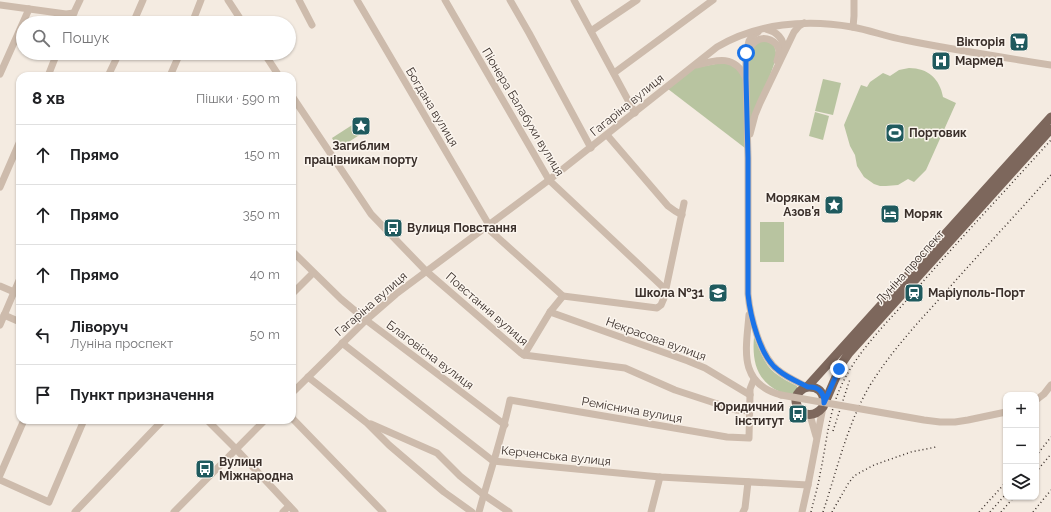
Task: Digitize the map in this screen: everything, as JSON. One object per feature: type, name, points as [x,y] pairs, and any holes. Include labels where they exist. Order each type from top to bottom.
[{"type":"main road","name":"Луніна проспект","points":[[803,389],[1051,117]]},
{"type":"main road","name":"Луніна проспект","points":[[824,405],[842,363],[849,353],[1051,129]]},
{"type":"main road","points":[[812,387],[820,390],[823,394],[824,405],[820,412],[810,415],[804,414],[798,408],[796,400],[803,389],[812,387]]},
{"type":"street","points":[[71,16],[80,0]]},
{"type":"street","points":[[136,16],[143,0]]},
{"type":"street","points":[[195,16],[201,0]]},
{"type":"street","points":[[228,0],[239,16]]},
{"type":"street","points":[[299,0],[312,25]]},
{"type":"street","name":"Богдана вулиця","points":[[357,0],[487,226],[563,296]]},
{"type":"street","name":"Піонера Балабухи вулиця","points":[[445,0],[549,180],[666,290]]},
{"type":"street","points":[[510,0],[590,148]]},
{"type":"street","points":[[574,0],[635,112]]},
{"type":"street","points":[[591,31],[637,0]]},
{"type":"street","points":[[614,73],[713,0]]},
{"type":"street","points":[[853,27],[854,0]]},
{"type":"street","points":[[0,6],[29,9],[56,16]]},
{"type":"street","points":[[26,16],[29,9]]},
{"type":"street","points":[[748,158],[751,129],[755,115],[794,32],[804,23]]},
{"type":"street","name":"Гагаріна вулиця","points":[[296,390],[366,320],[396,294],[549,180],[717,47],[727,41],[761,29],[782,25],[820,23],[853,27],[904,40],[1048,65],[1051,70]]},
{"type":"street","points":[[783,55],[784,45],[780,36],[771,30],[761,29],[752,36],[746,53],[748,294],[753,322],[761,344],[770,362],[778,371],[797,381],[803,389]]},
{"type":"street","points":[[0,74],[16,38]]},
{"type":"street","points":[[746,53],[754,42],[760,39],[767,38],[776,44],[779,50],[779,56],[770,82]]},
{"type":"street","points":[[50,72],[54,60]]},
{"type":"street","points":[[110,72],[116,60]]},
{"type":"street","points":[[172,72],[177,60]]},
{"type":"street","points":[[269,60],[276,72]]},
{"type":"street","points":[[693,66],[712,61],[726,60],[738,67],[746,78]]},
{"type":"street","name":"Повстання вулиця","points":[[296,102],[371,214],[426,271],[524,355],[624,368],[675,390],[736,410],[750,411]]},
{"type":"street","points":[[607,135],[668,206],[682,215]]},
{"type":"street","points":[[0,185],[16,150]]},
{"type":"street","points":[[524,355],[550,312],[563,296],[657,308],[661,305],[666,290],[684,203]]},
{"type":"street","name":"Благовісна вулиця","points":[[296,255],[341,299],[366,320],[505,425]]},
{"type":"street","points":[[296,290],[313,273]]},
{"type":"street","points":[[0,286],[14,292]]},
{"type":"street","points":[[0,325],[16,287]]},
{"type":"street","points":[[750,309],[746,360],[754,379],[766,390],[773,393],[940,422],[968,420],[1003,413]]},
{"type":"street","name":"Некрасова вулиця","points":[[550,312],[705,368],[750,395]]},
{"type":"street","points":[[4,315],[16,320]]},
{"type":"street","points":[[753,322],[750,353],[753,365],[757,375],[763,382],[781,395]]},
{"type":"street","name":"Керченська вулиця","points":[[342,343],[493,461],[660,477],[808,485]]},
{"type":"street","points":[[308,377],[367,423],[389,445],[444,492],[472,512]]},
{"type":"street","points":[[750,411],[750,388],[754,379]]},
{"type":"street","points":[[1039,398],[1051,385]]},
{"type":"street","name":"Реміснича вулиця","points":[[505,425],[510,400],[727,437],[749,438],[750,411]]},
{"type":"street","name":"Луніна проспект","points":[[802,512],[824,405]]},
{"type":"street","name":"Луніна проспект","points":[[810,415],[817,438]]},
{"type":"street","points":[[296,422],[381,511]]},
{"type":"street","points":[[367,423],[438,453],[460,476],[509,512]]},
{"type":"street","points":[[0,475],[22,424]]},
{"type":"street","points":[[0,480],[49,502],[82,424]]},
{"type":"street","points":[[75,512],[159,424]]},
{"type":"street","points":[[210,424],[236,449],[295,512]]},
{"type":"street","points":[[174,512],[261,424]]},
{"type":"street","points":[[479,512],[505,425]]},
{"type":"street","points":[[651,512],[660,477]]},
{"type":"street","points":[[743,512],[745,508],[748,482]]},
{"type":"street","points":[[283,512],[289,506]]},
{"type":"green space","points":[[764,40],[774,45],[777,56],[750,128],[748,54],[756,44]]},
{"type":"green space","points":[[726,62],[737,68],[744,79],[745,148],[668,89],[694,68]]},
{"type":"green space","name":"Портовик","points":[[909,68],[927,72],[936,80],[943,97],[956,103],[926,170],[914,182],[908,179],[898,185],[880,186],[864,177],[857,166],[855,155],[850,146],[844,125],[861,85],[867,87],[870,82],[883,73],[890,76],[899,70]]},
{"type":"green space","points":[[823,79],[841,83],[833,115],[815,111]]},
{"type":"green space","points":[[815,112],[829,116],[823,140],[809,136]]},
{"type":"green space","points":[[363,118],[370,128],[338,149],[332,138]]},
{"type":"green space","points":[[760,222],[784,222],[784,262],[760,262]]},
{"type":"green space","points":[[754,337],[762,356],[771,369],[780,377],[797,386],[798,391],[795,396],[782,393],[772,387],[761,376],[755,362]]},
{"type":"railway","points":[[811,512],[832,411],[845,377],[853,364],[882,327],[1051,140]]},
{"type":"railway","points":[[823,512],[848,432],[861,402],[877,375],[912,330],[1051,175]]},
{"type":"railway","points":[[833,431],[850,379]]},
{"type":"railway","points":[[1039,452],[1051,437]]},
{"type":"railway","points":[[832,512],[854,476],[874,465],[911,452],[936,447]]},
{"type":"railway","points":[[1039,468],[1051,454]]},
{"type":"railway","points":[[979,512],[1003,485]]},
{"type":"railway","points":[[1033,512],[1051,490]]},
{"type":"railway","points":[[990,512],[1003,497]]},
{"type":"railway","points":[[1001,512],[1011,500]]},
{"type":"place","name":"Вікторія","points":[[1019,42]]},
{"type":"place","name":"Мармед","points":[[941,61]]},
{"type":"place","name":"Загиблим працівникам порту","points":[[361,126]]},
{"type":"place","name":"Портовик","points":[[895,133]]},
{"type":"place","name":"Морякам Азов'я","points":[[834,205]]},
{"type":"place","name":"Моряк","points":[[890,214]]},
{"type":"place","name":"Вулиця Повстання","points":[[393,228]]},
{"type":"place","name":"Школа №31","points":[[718,293]]},
{"type":"place","name":"Маріуполь-Порт","points":[[914,293]]},
{"type":"place","name":"Юридичний інститут","points":[[798,414]]},
{"type":"place","name":"Вулиця Міжнародна","points":[[205,469]]},
{"type":"route","points":[[746,53],[748,294],[753,322],[765,354],[774,367],[778,371],[808,387],[820,390],[823,394],[824,403],[839,369]]}]
